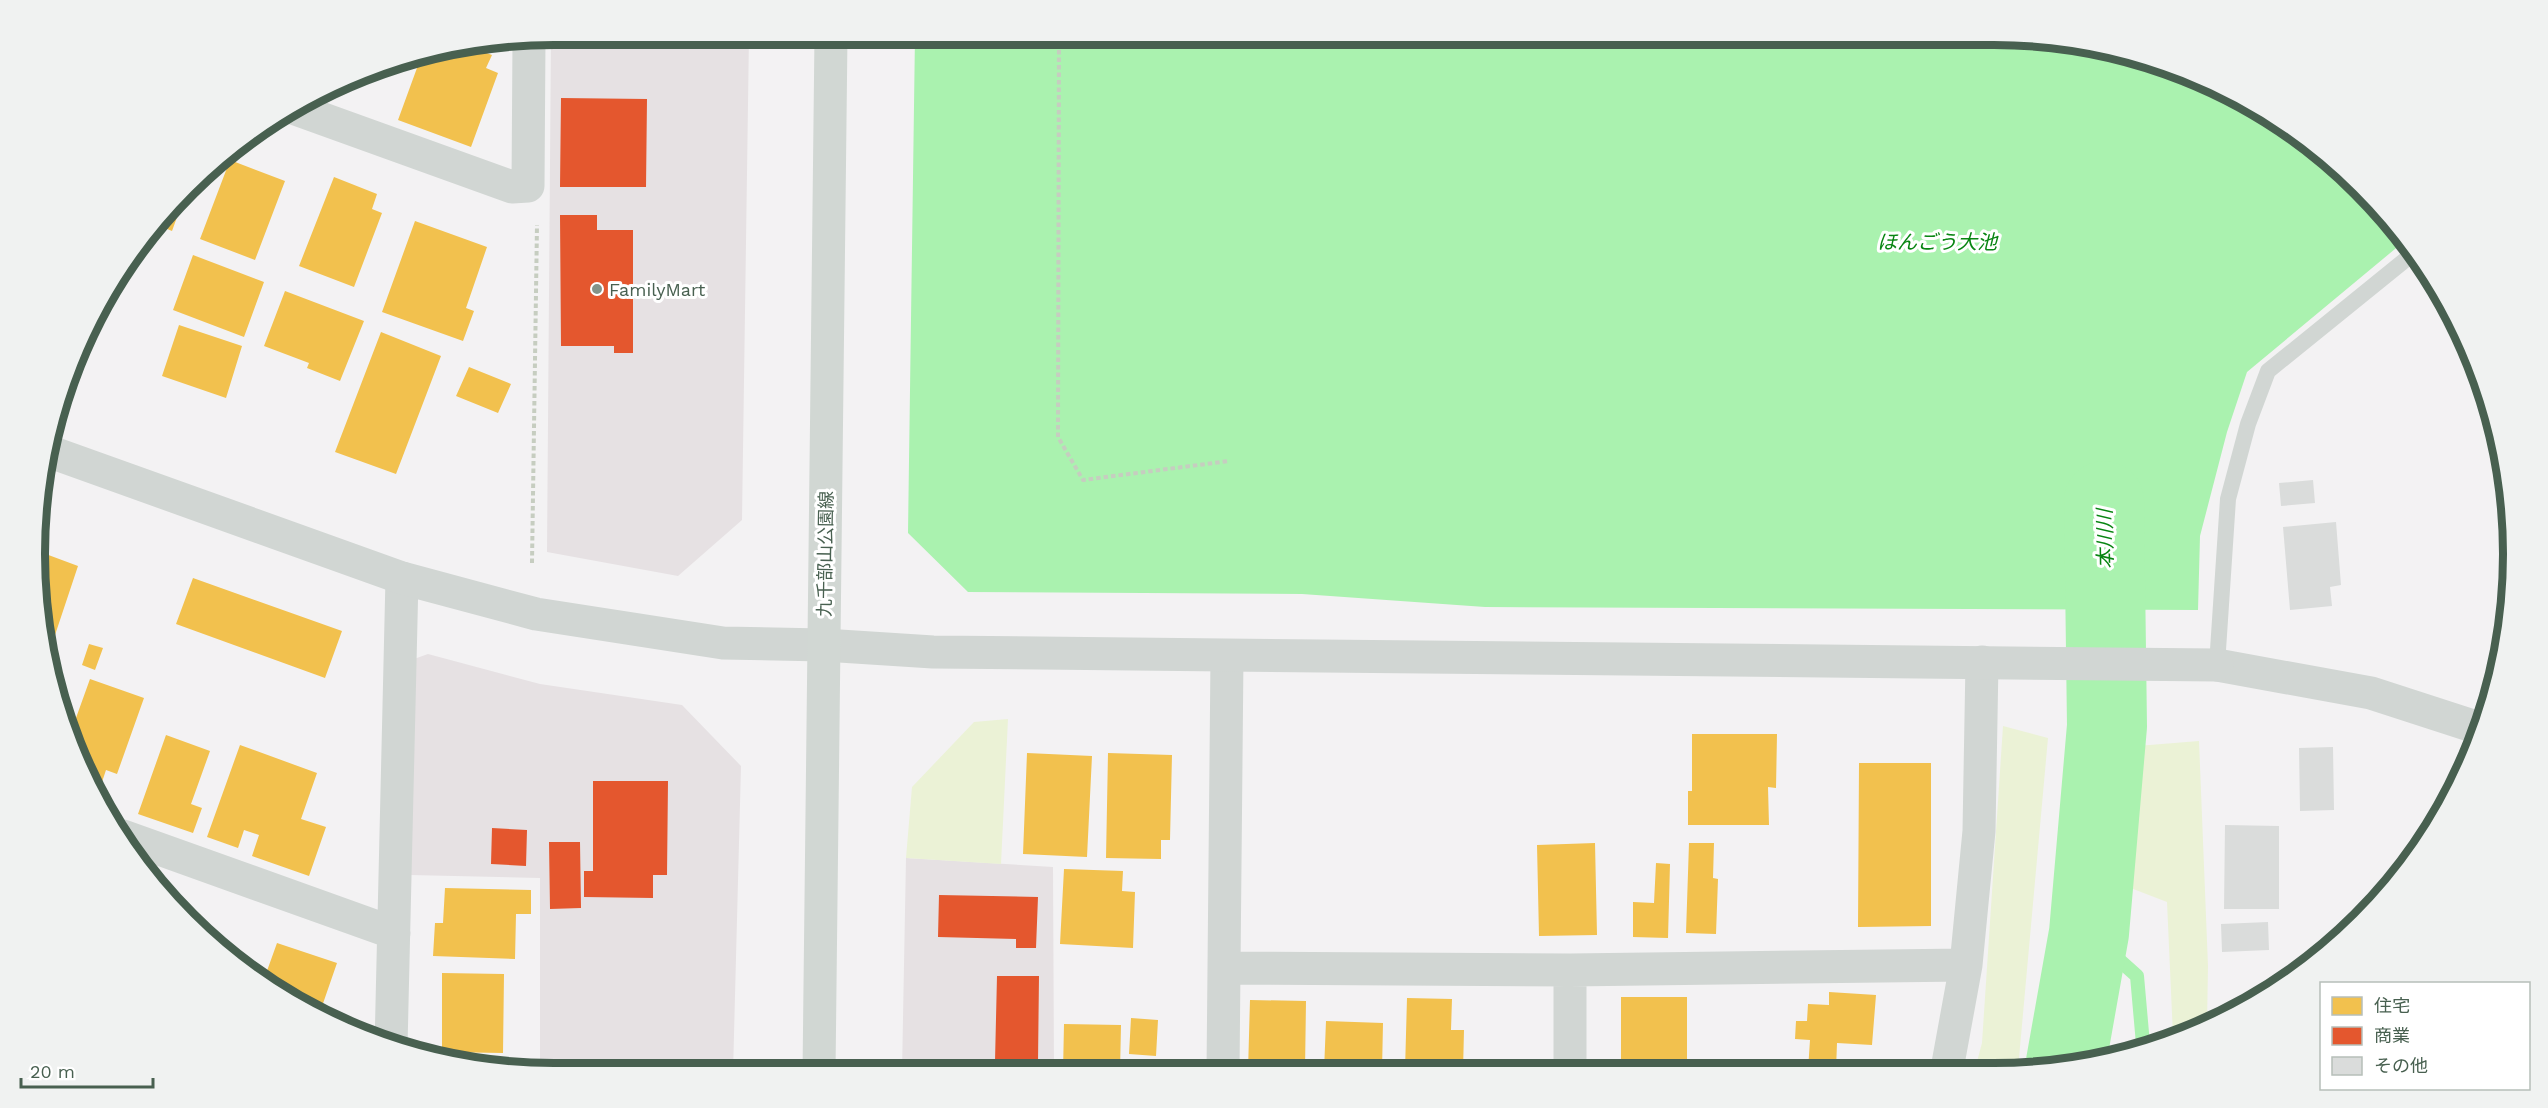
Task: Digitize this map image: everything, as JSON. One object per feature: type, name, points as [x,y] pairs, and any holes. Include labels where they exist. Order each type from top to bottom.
[{"type":"main road","name":"九千部山公園線","points":[[819,1063],[831,45]]},
{"type":"street","points":[[302,111],[512,187],[528,186],[529,46]]},
{"type":"street","points":[[55,454],[402,578],[536,614],[723,643],[824,645],[933,652],[2217,665],[2371,693],[2473,726]]},
{"type":"street","points":[[392,1037],[402,578]]},
{"type":"street","points":[[1223,1063],[1226,968],[1227,656]]},
{"type":"street","points":[[1948,1063],[1966,965],[1978,831],[1982,662]]},
{"type":"street","points":[[133,839],[394,933]]},
{"type":"street","points":[[1226,968],[1570,970],[1966,965]]},
{"type":"street","points":[[1570,970],[1570,1063]]},
{"type":"lane","points":[[2217,665],[2228,500],[2248,424],[2268,371],[2408,258]]},
{"type":"path","points":[[1059,45],[1058,437],[1083,480],[1229,461]]},
{"type":"path","points":[[528,186],[537,219],[532,563]]},
{"type":"shaded area","points":[[551,45],[749,45],[742,520],[678,576],[547,552]]},
{"type":"shaded area","points":[[428,654],[540,684],[682,705],[741,766],[733,1063],[540,1063],[540,878],[410,875],[414,659]]},
{"type":"shaded area","points":[[1008,719],[1001,864],[906,858],[912,787],[974,722]]},
{"type":"shaded area","points":[[2003,726],[2048,738],[2019,1062],[1977,1063],[1982,1043]]},
{"type":"shaded area","points":[[2199,741],[2208,966],[2207,1016],[2173,1030],[2167,902],[2128,887],[2137,746]]},
{"type":"shaded area","points":[[906,858],[1053,867],[1054,1063],[902,1063]]},
{"type":"water","name":"ほんごう大池","points":[[915,45],[1994,45],[2060,49],[2126,62],[2158,72],[2219,97],[2249,113],[2304,150],[2330,171],[2377,218],[2399,246],[2247,372],[2227,432],[2200,536],[2198,610],[1485,607],[1302,594],[968,592],[908,533]]},
{"type":"building: 住宅","points":[[480,50],[492,55],[486,68],[498,73],[471,147],[398,120],[419,63]]},
{"type":"building: 住宅","points":[[231,160],[285,181],[255,260],[200,239]]},
{"type":"building: 住宅","points":[[334,177],[377,194],[372,209],[382,213],[354,287],[299,266]]},
{"type":"building: 住宅","points":[[180,208],[172,231],[163,227]]},
{"type":"building: 住宅","points":[[415,221],[487,247],[466,308],[474,311],[463,341],[382,312]]},
{"type":"building: 住宅","points":[[193,255],[264,282],[244,337],[173,310]]},
{"type":"building: 住宅","points":[[285,291],[364,321],[340,381],[307,368],[309,363],[264,346]]},
{"type":"building: 住宅","points":[[179,325],[242,346],[226,398],[162,376]]},
{"type":"building: 住宅","points":[[381,332],[441,356],[396,474],[335,452]]},
{"type":"building: 住宅","points":[[469,367],[511,384],[498,413],[456,396]]},
{"type":"building: 住宅","points":[[45,554],[78,566],[53,641],[49,620]]},
{"type":"building: 住宅","points":[[193,578],[342,631],[325,678],[176,624]]},
{"type":"building: 住宅","points":[[89,644],[103,648],[95,670],[82,665]]},
{"type":"building: 住宅","points":[[90,679],[144,698],[117,774],[106,770],[102,782],[97,779],[74,723]]},
{"type":"building: 住宅","points":[[1692,734],[1777,734],[1776,788],[1768,787],[1769,825],[1688,825],[1688,791],[1692,791]]},
{"type":"building: 住宅","points":[[166,735],[210,751],[191,804],[202,808],[193,833],[138,814]]},
{"type":"building: 住宅","points":[[240,745],[317,773],[301,819],[326,827],[309,876],[252,856],[259,835],[244,830],[238,848],[207,837]]},
{"type":"building: 住宅","points":[[1027,753],[1092,756],[1087,857],[1023,854]]},
{"type":"building: 住宅","points":[[1108,753],[1172,755],[1170,840],[1161,840],[1161,859],[1106,858]]},
{"type":"building: 住宅","points":[[1859,763],[1931,763],[1931,926],[1858,927]]},
{"type":"building: 住宅","points":[[1595,843],[1597,935],[1539,936],[1537,845]]},
{"type":"building: 住宅","points":[[1689,843],[1714,843],[1713,878],[1718,879],[1716,934],[1686,933]]},
{"type":"building: 住宅","points":[[1656,863],[1670,864],[1668,938],[1633,937],[1633,902],[1654,903]]},
{"type":"building: 住宅","points":[[1064,869],[1123,871],[1122,891],[1135,892],[1133,948],[1060,944]]},
{"type":"building: 住宅","points":[[445,888],[531,890],[531,914],[516,914],[515,959],[433,956],[435,923],[443,923]]},
{"type":"building: 住宅","points":[[191,911],[201,915],[199,919]]},
{"type":"building: 住宅","points":[[277,943],[337,963],[322,1007],[266,974]]},
{"type":"building: 住宅","points":[[442,973],[504,974],[503,1053],[442,1050]]},
{"type":"building: 住宅","points":[[1829,992],[1876,995],[1872,1045],[1837,1043],[1836,1063],[1808,1063],[1810,1040],[1795,1039],[1796,1021],[1807,1021],[1808,1004],[1829,1005]]},
{"type":"building: 住宅","points":[[1621,997],[1687,997],[1687,1063],[1621,1063]]},
{"type":"building: 住宅","points":[[1407,998],[1452,999],[1451,1030],[1464,1030],[1463,1063],[1405,1063]]},
{"type":"building: 住宅","points":[[1250,1000],[1306,1001],[1305,1063],[1248,1063]]},
{"type":"building: 住宅","points":[[1131,1018],[1158,1020],[1156,1056],[1129,1054]]},
{"type":"building: 住宅","points":[[1326,1021],[1383,1023],[1382,1063],[1324,1063]]},
{"type":"building: 住宅","points":[[1064,1024],[1121,1025],[1120,1063],[1063,1063]]},
{"type":"building: 商業","points":[[561,98],[647,99],[646,187],[560,187]]},
{"type":"building: 商業","points":[[560,215],[597,215],[597,230],[633,230],[633,353],[614,353],[614,346],[561,346]]},
{"type":"building: 商業","points":[[593,781],[668,781],[667,875],[653,875],[653,898],[584,897],[584,871],[593,871]]},
{"type":"building: 商業","points":[[492,828],[527,830],[526,866],[491,864]]},
{"type":"building: 商業","points":[[549,842],[580,842],[581,908],[550,909]]},
{"type":"building: 商業","points":[[939,895],[1038,897],[1036,948],[1016,948],[1016,939],[938,937]]},
{"type":"building: 商業","points":[[997,976],[1039,976],[1038,1062],[995,1062]]},
{"type":"building: その他","points":[[2313,480],[2315,503],[2281,506],[2279,483]]},
{"type":"building: その他","points":[[2336,522],[2341,585],[2330,587],[2332,606],[2290,610],[2283,527]]},
{"type":"building: その他","points":[[2333,747],[2334,810],[2300,811],[2299,748]]},
{"type":"building: その他","points":[[2225,825],[2279,826],[2279,909],[2224,909]]},
{"type":"building: その他","points":[[2268,922],[2269,950],[2222,952],[2221,924]]},
{"type":"waterway","name":"本川川","points":[[2067,1058],[2089,933],[2107,726],[2104,501]]},
{"type":"waterway","points":[[2089,933],[2137,976],[2143,1041]]},
{"type":"place","name":"FamilyMart","points":[[597,289]]}]
